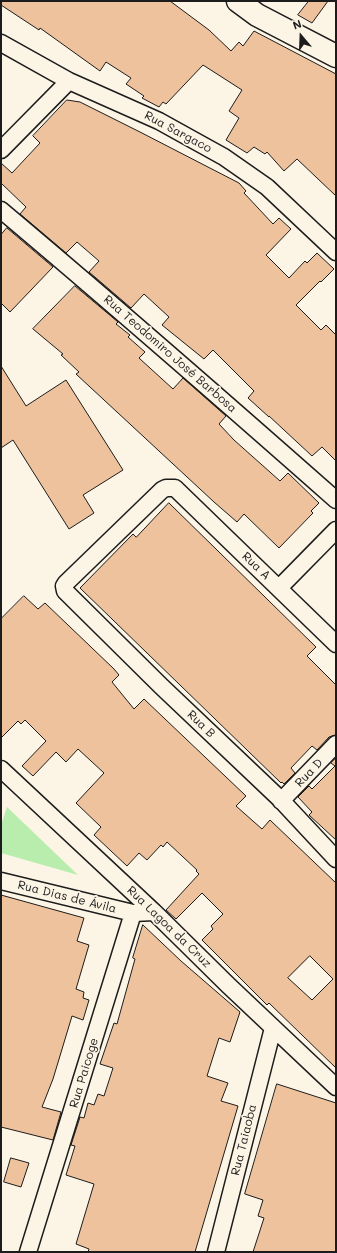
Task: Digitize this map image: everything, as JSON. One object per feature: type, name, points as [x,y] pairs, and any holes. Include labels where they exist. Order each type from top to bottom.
[{"type":"main road","points":[[238,1],[257,15],[336,56]]},
{"type":"street","name":"Rua Sargaco","points":[[1,43],[69,81],[160,121],[224,157],[267,187],[336,252]]},
{"type":"street","points":[[1,150],[69,81]]},
{"type":"street","name":"Rua Teodomiro José Barbosa","points":[[1,210],[194,374],[336,500]]},
{"type":"street","name":"Rua A","points":[[66,591],[64,586],[66,583],[162,490],[166,488],[175,488],[336,644]]},
{"type":"street","points":[[279,588],[336,530]]},
{"type":"street","name":"Rua B","points":[[66,591],[161,686],[281,801],[336,859]]},
{"type":"street","name":"Rua D","points":[[281,801],[336,744]]},
{"type":"street","name":"Rua Lagoa da Cruz","points":[[1,769],[154,912],[336,1087]]},
{"type":"street","name":"Rua Dias de Ávila","points":[[1,881],[133,913]]},
{"type":"street","points":[[133,913],[154,912]]},
{"type":"street","name":"Rua Paicoge","points":[[28,1252],[133,913]]},
{"type":"street","name":"Rua Taiaoba","points":[[216,1252],[273,1028]]},
{"type":"green space","points":[[7,807],[78,875],[1,853],[1,825]]},
{"type":"building","points":[[1,1],[170,1],[209,30],[231,51],[239,42],[243,46],[254,31],[336,74],[336,196],[297,159],[284,171],[267,152],[265,154],[254,147],[247,153],[226,140],[239,118],[229,111],[242,90],[203,65],[166,104],[163,102],[159,107],[142,98],[144,96],[126,84],[131,78],[106,62],[100,71],[40,28],[39,30],[1,5]]},
{"type":"building","points":[[309,1],[328,1],[312,23],[298,15]]},
{"type":"building","points":[[67,100],[80,102],[239,183],[246,191],[244,193],[273,224],[279,218],[291,229],[266,255],[289,278],[305,261],[307,263],[317,253],[334,269],[296,305],[321,330],[326,325],[336,335],[336,461],[322,447],[312,456],[248,398],[254,391],[213,350],[204,359],[162,325],[169,317],[144,294],[131,308],[89,272],[99,261],[77,242],[66,253],[20,214],[26,207],[1,183],[1,163],[12,173],[40,143],[33,136]]},
{"type":"building","points":[[7,228],[53,267],[10,312],[1,303],[1,235]]},
{"type":"building","points":[[75,286],[118,322],[116,324],[130,335],[128,337],[145,352],[139,358],[173,389],[183,378],[226,416],[219,424],[234,440],[280,481],[288,473],[319,503],[311,511],[313,513],[279,548],[244,514],[237,522],[214,502],[76,374],[79,372],[61,355],[63,354],[33,329]]},
{"type":"building","points":[[1,366],[26,406],[66,380],[123,470],[83,495],[94,513],[69,529],[13,440],[1,448]]},
{"type":"building","points":[[169,503],[316,647],[307,656],[336,685],[336,735],[329,737],[317,750],[312,746],[291,768],[295,773],[284,784],[282,782],[281,783],[80,588],[133,534],[136,537]]},
{"type":"building","points":[[24,596],[38,609],[45,603],[114,669],[119,675],[112,682],[134,709],[144,699],[246,796],[236,806],[262,829],[270,820],[336,883],[336,1068],[269,1003],[267,1005],[202,940],[213,929],[211,926],[223,914],[202,893],[176,919],[166,910],[199,874],[196,871],[197,870],[167,842],[163,847],[161,845],[147,860],[139,853],[127,866],[94,835],[101,827],[76,803],[104,773],[78,749],[66,762],[56,752],[33,776],[22,766],[46,741],[25,720],[21,724],[18,721],[1,738],[1,619]],"holes":[[[310,956],[333,979],[312,1000],[288,978]]]},
{"type":"building","points":[[336,758],[336,840],[309,815],[312,812],[298,797],[309,786],[312,789],[335,766],[331,763]]},
{"type":"building","points":[[1,895],[84,918],[77,941],[89,945],[76,989],[84,992],[83,998],[89,1000],[83,1020],[72,1016],[53,1079],[42,1107],[61,1112],[53,1140],[1,1127]]},
{"type":"building","points":[[143,925],[181,961],[240,1012],[230,1042],[219,1038],[207,1076],[228,1083],[221,1101],[238,1106],[195,1252],[88,1252],[89,1249],[76,1244],[94,1184],[66,1175],[75,1146],[71,1145],[80,1117],[84,1118],[88,1103],[94,1105],[98,1094],[104,1096],[113,1068],[100,1064],[114,1023],[117,1024],[135,959],[133,958]]},
{"type":"building","points":[[277,1084],[336,1103],[336,1252],[253,1252],[264,1218],[258,1216],[263,1200],[245,1194]]},
{"type":"building","points":[[11,1158],[29,1163],[21,1187],[4,1182]]}]
